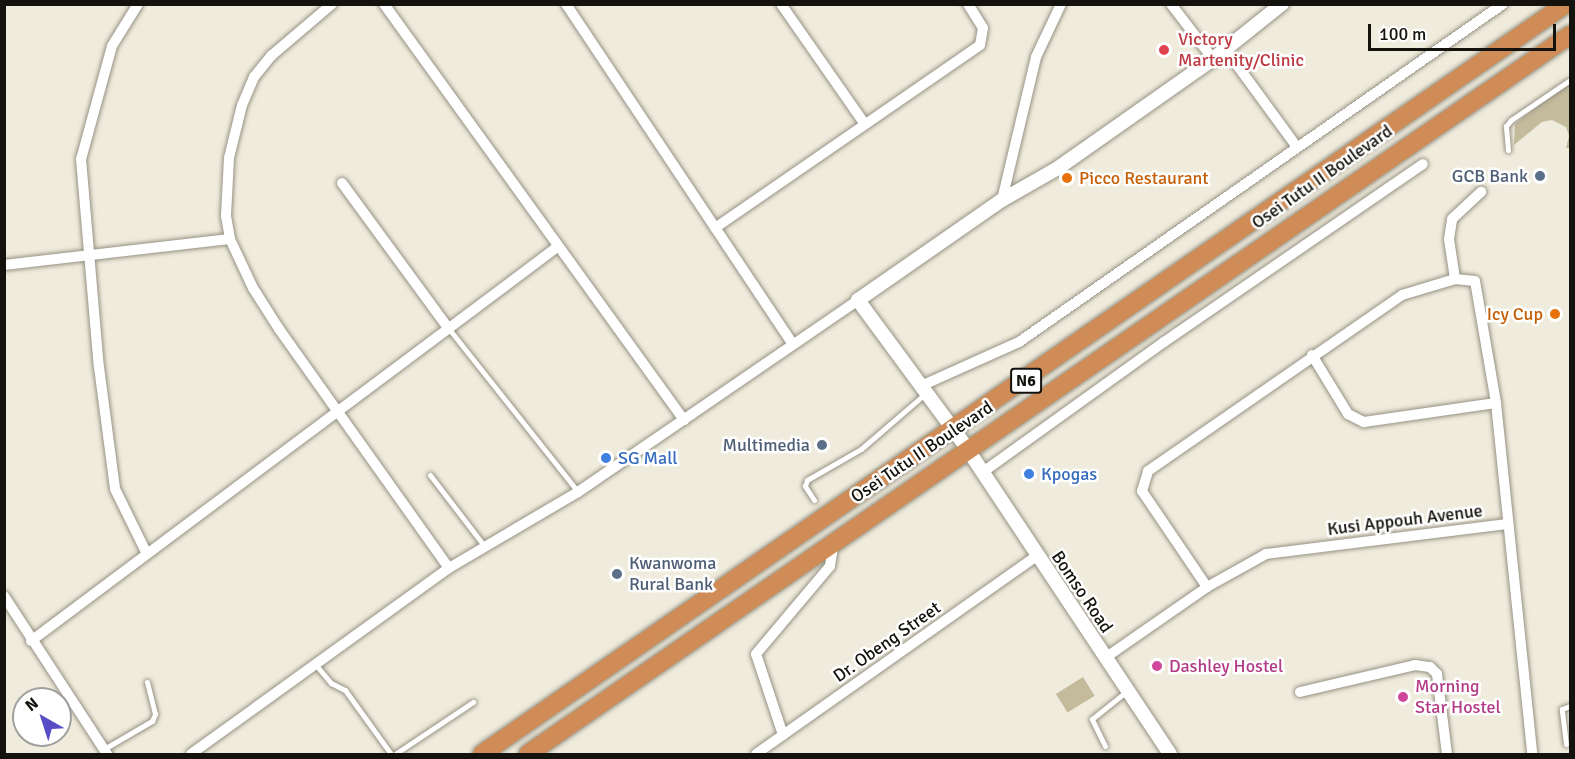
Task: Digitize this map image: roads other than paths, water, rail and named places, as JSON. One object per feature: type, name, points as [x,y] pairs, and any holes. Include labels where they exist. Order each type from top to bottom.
[{"type":"highway","name":"Osei Tutu II Boulevard","points":[[482,754],[955,430],[1566,4]]},
{"type":"highway","name":"Osei Tutu II Boulevard","points":[[528,754],[967,448],[1570,35]]},
{"type":"street","points":[[138,4],[112,46],[81,159],[88,255],[115,489],[147,554]]},
{"type":"street","points":[[332,4],[271,56],[254,77],[242,105],[229,158],[226,216],[230,239],[253,288],[338,415],[449,568]]},
{"type":"street","points":[[384,4],[556,248],[684,420]]},
{"type":"street","points":[[566,4],[792,343]]},
{"type":"street","points":[[781,4],[864,123]]},
{"type":"street","points":[[715,228],[980,45],[983,28],[968,4]]},
{"type":"street","points":[[1002,200],[1036,57],[1060,4]]},
{"type":"street","points":[[1172,4],[1213,59]]},
{"type":"street","points":[[191,754],[449,568],[578,492],[1002,200],[1058,168],[1226,50],[1282,4]]},
{"type":"street","points":[[924,389],[1019,342],[1503,4]]},
{"type":"street","points":[[1226,50],[1297,147]]},
{"type":"street","points":[[983,472],[1164,342],[1424,164]]},
{"type":"street","points":[[342,183],[449,329]]},
{"type":"street","points":[[1455,279],[1449,239],[1452,219],[1481,192]]},
{"type":"street","points":[[4,265],[230,239]]},
{"type":"street","points":[[31,641],[338,415],[556,248]]},
{"type":"street","points":[[1207,587],[1142,491],[1143,479],[1148,471],[1312,355],[1414,289],[1455,279],[1476,282],[1496,403],[1508,524]]},
{"type":"street","name":"Bomso Road","points":[[858,300],[955,430],[1170,754]]},
{"type":"street","points":[[1312,355],[1348,414],[1364,422],[1496,403]]},
{"type":"street","name":"Kusi Appouh Avenue","points":[[1105,658],[1207,587],[1266,554],[1508,524],[1532,754]]},
{"type":"street","points":[[783,735],[756,654],[830,566],[834,540]]},
{"type":"street","name":"Dr. Obeng Street","points":[[756,754],[1037,556]]},
{"type":"street","points":[[4,596],[31,641],[106,752]]},
{"type":"street","points":[[1300,693],[1415,665],[1430,667],[1439,682],[1447,754]]},
{"type":"lane","points":[[1508,150],[1506,126],[1511,120],[1570,80]]},
{"type":"lane","points":[[449,329],[578,492]]},
{"type":"lane","points":[[814,500],[805,486],[807,480],[861,448],[924,389]]},
{"type":"lane","points":[[430,475],[485,547]]},
{"type":"lane","points":[[315,664],[331,683],[345,690],[393,754],[473,702]]},
{"type":"lane","points":[[106,752],[152,721],[155,714],[147,682]]},
{"type":"lane","points":[[1105,746],[1092,719],[1127,691]]},
{"type":"lane","points":[[1566,744],[1562,709],[1570,706]]},
{"type":"place","name":"Victory Martenity/Clinic","points":[[1164,50]]},
{"type":"place","name":"GCB Bank","points":[[1540,176]]},
{"type":"place","name":"Picco Restaurant","points":[[1067,178]]},
{"type":"place","name":"Icy Cup","points":[[1555,314]]},
{"type":"place","name":"Multimedia","points":[[822,445]]},
{"type":"place","name":"SG Mall","points":[[606,458]]},
{"type":"place","name":"Kpogas","points":[[1029,474]]},
{"type":"place","name":"Kwanwoma Rural Bank","points":[[617,574]]},
{"type":"place","name":"Dashley Hostel","points":[[1157,666]]},
{"type":"place","name":"Morning Star Hostel","points":[[1403,697]]}]
